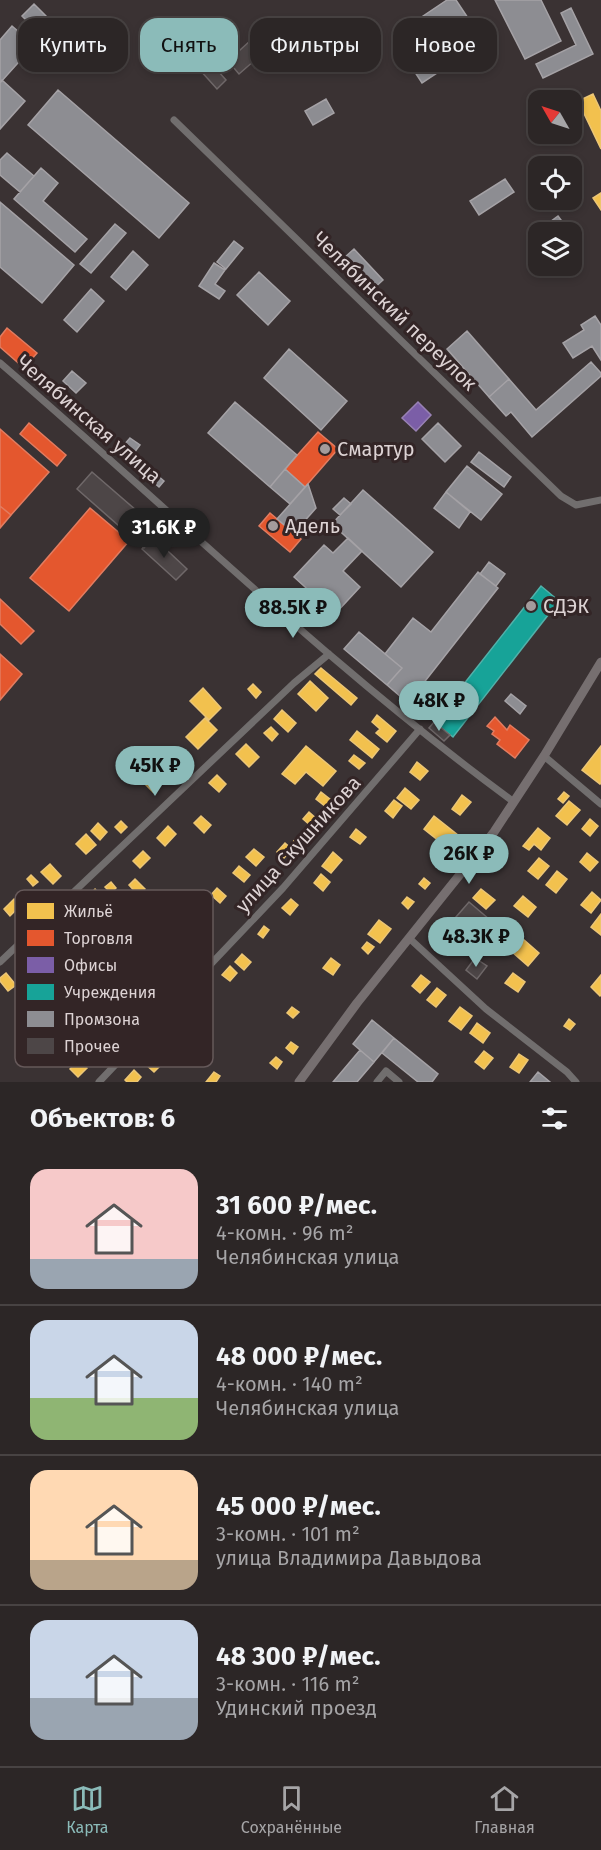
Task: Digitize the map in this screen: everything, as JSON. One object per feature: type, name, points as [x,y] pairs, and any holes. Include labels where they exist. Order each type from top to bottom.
[{"type":"street","name":"Челябинский переулок","points":[[174,120],[561,496],[576,505],[601,500]]},
{"type":"street","name":"Челябинская улица","points":[[0,363],[328,654],[514,802]]},
{"type":"street","points":[[76,890],[294,683],[328,654]]},
{"type":"street","points":[[299,1082],[350,1011],[494,832],[544,756],[601,662]]},
{"type":"street","name":"улица Скушникова","points":[[213,962],[283,888],[420,729]]},
{"type":"street","points":[[544,756],[601,804]]},
{"type":"street","points":[[409,938],[486,1009],[567,1072],[576,1082]]},
{"type":"street","points":[[0,962],[15,948]]},
{"type":"street","name":"улица Скушникова","points":[[99,1082],[113,1067]]},
{"type":"street","points":[[377,1082],[386,1071],[399,1082]]},
{"type":"building: Жильё","points":[[593,94],[601,111],[601,149],[582,109],[582,99]]},
{"type":"building: Жильё","points":[[601,193],[601,210],[593,198]]},
{"type":"building: Жильё","points":[[321,668],[357,698],[351,705],[315,674]]},
{"type":"building: Жильё","points":[[310,681],[328,698],[316,711],[298,694]]},
{"type":"building: Жильё","points":[[253,684],[261,692],[256,698],[248,689]]},
{"type":"building: Жильё","points":[[203,688],[221,708],[209,720],[190,701]]},
{"type":"building: Жильё","points":[[282,710],[296,723],[288,732],[274,719]]},
{"type":"building: Жильё","points":[[377,715],[396,731],[387,742],[376,733],[380,729],[372,722]]},
{"type":"building: Жильё","points":[[205,718],[217,730],[198,749],[186,737]]},
{"type":"building: Жильё","points":[[271,727],[278,734],[272,741],[264,733]]},
{"type":"building: Жильё","points":[[357,731],[379,749],[372,758],[350,740]]},
{"type":"building: Жильё","points":[[246,744],[259,757],[249,767],[236,754]]},
{"type":"building: Жильё","points":[[306,746],[336,771],[323,786],[306,772],[295,784],[282,774]]},
{"type":"building: Жильё","points":[[601,746],[601,782],[600,784],[582,770]]},
{"type":"building: Жильё","points":[[354,755],[365,763],[359,769],[349,761]]},
{"type":"building: Жильё","points":[[417,762],[428,771],[420,780],[410,772]]},
{"type":"building: Жильё","points":[[155,772],[164,781],[153,792],[144,783]]},
{"type":"building: Жильё","points":[[217,775],[226,784],[219,792],[209,783]]},
{"type":"building: Жильё","points":[[405,788],[419,800],[411,809],[397,798]]},
{"type":"building: Жильё","points":[[321,792],[331,800],[326,807],[316,799]]},
{"type":"building: Жильё","points":[[564,792],[569,796],[563,803],[558,799]]},
{"type":"building: Жильё","points":[[462,795],[471,802],[460,815],[452,809]]},
{"type":"building: Жильё","points":[[394,800],[402,806],[393,818],[385,811]]},
{"type":"building: Жильё","points":[[569,801],[580,810],[567,825],[556,816]]},
{"type":"building: Жильё","points":[[309,812],[318,820],[312,827],[303,819]]},
{"type":"building: Жильё","points":[[201,816],[211,825],[204,833],[194,823]]},
{"type":"building: Жильё","points":[[434,816],[459,836],[449,849],[424,829]]},
{"type":"building: Жильё","points":[[590,819],[598,826],[590,836],[582,829]]},
{"type":"building: Жильё","points":[[121,821],[127,827],[121,833],[115,827]]},
{"type":"building: Жильё","points":[[98,823],[107,832],[100,840],[91,831]]},
{"type":"building: Жильё","points":[[168,826],[176,834],[165,846],[157,838]]},
{"type":"building: Жильё","points":[[538,828],[550,838],[541,850],[534,844],[529,850],[523,846]]},
{"type":"building: Жильё","points":[[356,829],[366,837],[360,844],[350,837]]},
{"type":"building: Жильё","points":[[86,834],[96,845],[86,854],[76,844]]},
{"type":"building: Жильё","points":[[299,835],[307,841],[301,849],[293,842]]},
{"type":"building: Жильё","points":[[285,843],[292,849],[284,858],[277,852]]},
{"type":"building: Жильё","points":[[254,849],[264,857],[256,866],[246,857]]},
{"type":"building: Жильё","points":[[143,851],[150,858],[140,868],[133,861]]},
{"type":"building: Жильё","points":[[333,852],[342,860],[331,873],[322,866]]},
{"type":"building: Жильё","points":[[587,853],[598,862],[590,871],[580,862]]},
{"type":"building: Жильё","points":[[539,858],[549,866],[538,879],[528,871]]},
{"type":"building: Жильё","points":[[50,864],[61,876],[53,884],[41,872]]},
{"type":"building: Жильё","points":[[239,866],[250,875],[244,882],[233,873]]},
{"type":"building: Жильё","points":[[557,871],[567,879],[556,893],[546,885]]},
{"type":"building: Жильё","points":[[321,874],[330,882],[323,891],[314,883]]},
{"type":"building: Жильё","points":[[31,875],[38,882],[33,886],[27,879]]},
{"type":"building: Жильё","points":[[424,878],[430,883],[425,889],[419,884]]},
{"type":"building: Жильё","points":[[135,879],[145,889],[134,890],[129,885]]},
{"type":"building: Жильё","points":[[111,882],[116,888],[108,890],[105,887]]},
{"type":"building: Жильё","points":[[217,888],[226,896],[220,903],[213,897]]},
{"type":"building: Жильё","points":[[481,889],[495,900],[486,909],[473,898]]},
{"type":"building: Жильё","points":[[592,892],[601,900],[591,913],[581,905]]},
{"type":"building: Жильё","points":[[523,896],[536,907],[528,917],[514,906]]},
{"type":"building: Жильё","points":[[407,897],[414,902],[408,909],[402,903]]},
{"type":"building: Жильё","points":[[14,899],[15,911],[10,916],[4,909]]},
{"type":"building: Жильё","points":[[291,899],[298,905],[290,915],[282,908]]},
{"type":"building: Жильё","points":[[601,914],[601,935],[591,927]]},
{"type":"building: Жильё","points":[[379,920],[391,929],[380,943],[368,934]]},
{"type":"building: Жильё","points":[[264,926],[269,930],[263,938],[258,934]]},
{"type":"building: Жильё","points":[[446,933],[455,940],[446,951],[437,944]]},
{"type":"building: Жильё","points":[[523,939],[539,953],[528,966],[512,952]]},
{"type":"building: Жильё","points":[[367,942],[374,947],[368,954],[362,948]]},
{"type":"building: Жильё","points":[[242,954],[251,962],[244,970],[235,962]]},
{"type":"building: Жильё","points":[[331,958],[340,965],[333,975],[323,968]]},
{"type":"building: Жильё","points":[[230,966],[237,973],[230,981],[222,975]]},
{"type":"building: Жильё","points":[[6,973],[15,986],[8,991],[0,978]]},
{"type":"building: Жильё","points":[[513,973],[525,982],[518,992],[505,983]]},
{"type":"building: Жильё","points":[[421,975],[430,982],[420,993],[412,986]]},
{"type":"building: Жильё","points":[[601,975],[601,995],[600,996],[591,987]]},
{"type":"building: Жильё","points":[[437,988],[446,995],[436,1007],[427,1000]]},
{"type":"building: Жильё","points":[[292,1007],[299,1012],[293,1018],[287,1013]]},
{"type":"building: Жильё","points":[[460,1007],[472,1016],[461,1030],[449,1021]]},
{"type":"building: Жильё","points":[[569,1019],[575,1024],[570,1030],[564,1026]]},
{"type":"building: Жильё","points":[[477,1023],[490,1033],[483,1043],[470,1033]]},
{"type":"building: Жильё","points":[[291,1042],[298,1047],[293,1054],[286,1048]]},
{"type":"building: Жильё","points":[[484,1051],[493,1058],[484,1069],[475,1062]]},
{"type":"building: Жильё","points":[[519,1054],[528,1060],[519,1073],[510,1067]]},
{"type":"building: Жильё","points":[[276,1057],[282,1062],[277,1069],[270,1063]]},
{"type":"building: Жильё","points":[[72,1067],[87,1068],[78,1077],[70,1069]]},
{"type":"building: Жильё","points":[[148,1067],[159,1067],[154,1072]]},
{"type":"building: Жильё","points":[[134,1070],[141,1077],[137,1082],[127,1082],[125,1080]]},
{"type":"building: Жильё","points":[[214,1072],[220,1076],[216,1082],[206,1082]]},
{"type":"building: Торговля","points":[[7,328],[37,353],[24,368],[0,347],[0,337]]},
{"type":"building: Торговля","points":[[29,423],[66,455],[57,466],[20,434]]},
{"type":"building: Торговля","points":[[0,429],[49,472],[11,515],[0,506]]},
{"type":"building: Торговля","points":[[318,432],[338,449],[305,487],[285,469]]},
{"type":"building: Торговля","points":[[0,506],[11,515],[0,528]]},
{"type":"building: Торговля","points":[[90,508],[129,541],[69,611],[30,578]]},
{"type":"building: Торговля","points":[[270,513],[301,539],[290,552],[259,526]]},
{"type":"building: Торговля","points":[[0,599],[34,631],[21,644],[0,624]]},
{"type":"building: Торговля","points":[[0,654],[22,674],[0,700]]},
{"type":"building: Торговля","points":[[495,717],[507,730],[510,725],[529,740],[515,758],[497,744],[500,740],[487,726]]},
{"type":"building: Офисы","points":[[418,402],[431,415],[416,431],[402,418]]},
{"type":"building: Учреждения","points":[[541,586],[559,601],[453,737],[434,722]]},
{"type":"building: Промзона","points":[[447,0],[456,0],[468,18],[420,18]]},
{"type":"building: Промзона","points":[[495,0],[541,0],[561,41],[525,59]]},
{"type":"building: Промзона","points":[[34,4],[48,18],[24,18],[22,16]]},
{"type":"building: Промзона","points":[[571,8],[593,54],[543,78],[536,64],[576,45],[561,13]]},
{"type":"building: Промзона","points":[[12,26],[18,31],[18,63],[0,83],[0,40]]},
{"type":"building: Промзона","points":[[415,72],[439,72],[422,83]]},
{"type":"building: Промзона","points":[[2,80],[25,101],[0,129],[0,83]]},
{"type":"building: Промзона","points":[[58,90],[189,203],[159,238],[28,125]]},
{"type":"building: Промзона","points":[[326,99],[334,113],[313,125],[305,111]]},
{"type":"building: Промзона","points":[[7,153],[34,176],[20,192],[0,175],[0,160]]},
{"type":"building: Промзона","points":[[41,168],[58,183],[43,201],[87,239],[75,252],[14,199]]},
{"type":"building: Промзона","points":[[505,179],[514,192],[479,215],[470,201]]},
{"type":"building: Промзона","points":[[0,202],[74,265],[42,303],[0,267]]},
{"type":"building: Промзона","points":[[558,216],[562,222],[550,222]]},
{"type":"building: Промзона","points":[[115,224],[126,233],[91,273],[80,264]]},
{"type":"building: Промзона","points":[[234,241],[243,248],[226,269],[217,262]]},
{"type":"building: Промзона","points":[[354,249],[383,280],[372,290],[343,259]]},
{"type":"building: Промзона","points":[[133,251],[148,265],[126,290],[111,277]]},
{"type":"building: Промзона","points":[[214,263],[225,270],[215,284],[225,291],[219,299],[199,286]]},
{"type":"building: Промзона","points":[[259,272],[290,301],[268,325],[237,295]]},
{"type":"building: Промзона","points":[[91,289],[104,301],[77,332],[64,320]]},
{"type":"building: Промзона","points":[[595,316],[601,325],[601,360],[592,346],[573,358],[563,343],[584,330],[581,325]]},
{"type":"building: Промзона","points":[[467,331],[509,379],[489,397],[447,349]]},
{"type":"building: Промзона","points":[[289,349],[347,401],[321,430],[264,378]]},
{"type":"building: Промзона","points":[[591,362],[601,376],[532,437],[511,412],[506,416],[489,397],[509,379],[536,410]]},
{"type":"building: Промзона","points":[[72,371],[86,383],[76,393],[63,381]]},
{"type":"building: Промзона","points":[[235,402],[297,455],[270,487],[208,433]]},
{"type":"building: Промзона","points":[[438,423],[461,446],[445,462],[422,439]]},
{"type":"building: Промзона","points":[[130,438],[140,445],[134,453],[124,445]]},
{"type":"building: Промзона","points":[[479,452],[511,477],[504,487],[471,462]]},
{"type":"building: Промзона","points":[[467,466],[502,494],[481,520],[446,492]]},
{"type":"building: Промзона","points":[[285,469],[305,487],[290,504],[270,487]]},
{"type":"building: Промзона","points":[[157,475],[164,481],[159,487],[152,481]]},
{"type":"building: Промзона","points":[[308,484],[316,508],[294,533],[277,519]]},
{"type":"building: Промзона","points":[[363,490],[433,552],[401,587],[332,524]]},
{"type":"building: Промзона","points":[[446,492],[470,512],[459,528],[434,508]]},
{"type":"building: Промзона","points":[[344,498],[351,504],[340,515],[333,509]]},
{"type":"building: Промзона","points":[[348,538],[362,551],[343,571],[360,587],[335,614],[294,577],[324,545],[333,553]]},
{"type":"building: Промзона","points":[[489,562],[505,574],[496,586],[480,574]]},
{"type":"building: Промзона","points":[[478,572],[498,588],[408,703],[387,685],[402,668],[385,654],[413,618],[431,632]]},
{"type":"building: Промзона","points":[[359,632],[402,668],[387,685],[344,649]]},
{"type":"building: Промзона","points":[[415,694],[424,701],[417,710],[408,703]]},
{"type":"building: Промзона","points":[[511,694],[526,706],[520,714],[505,701]]},
{"type":"building: Промзона","points":[[372,1020],[394,1038],[374,1062],[353,1044]]},
{"type":"building: Промзона","points":[[394,1038],[438,1074],[432,1082],[418,1082],[382,1053]]},
{"type":"building: Промзона","points":[[360,1050],[374,1062],[357,1082],[333,1082]]},
{"type":"building: Промзона","points":[[538,1072],[550,1082],[530,1082]]},
{"type":"building: Прочее","points":[[250,41],[250,64],[239,74],[237,72],[238,52]]},
{"type":"building: Прочее","points":[[202,72],[219,72],[226,80],[217,89]]},
{"type":"building: Прочее","points":[[92,472],[159,530],[144,548],[77,489]]},
{"type":"building: Прочее","points":[[153,537],[187,569],[176,580],[142,549]]},
{"type":"building: Прочее","points":[[434,722],[450,735],[444,741],[429,728]]},
{"type":"building: Прочее","points":[[469,902],[489,919],[477,934],[456,917]]},
{"type":"building: Прочее","points":[[475,958],[487,966],[477,979],[466,970]]},
{"type":"place","name":"Смартур","points":[[325,449]]},
{"type":"place","name":"Адель","points":[[273,526]]},
{"type":"place","name":"СДЭК","points":[[531,606]]}]
